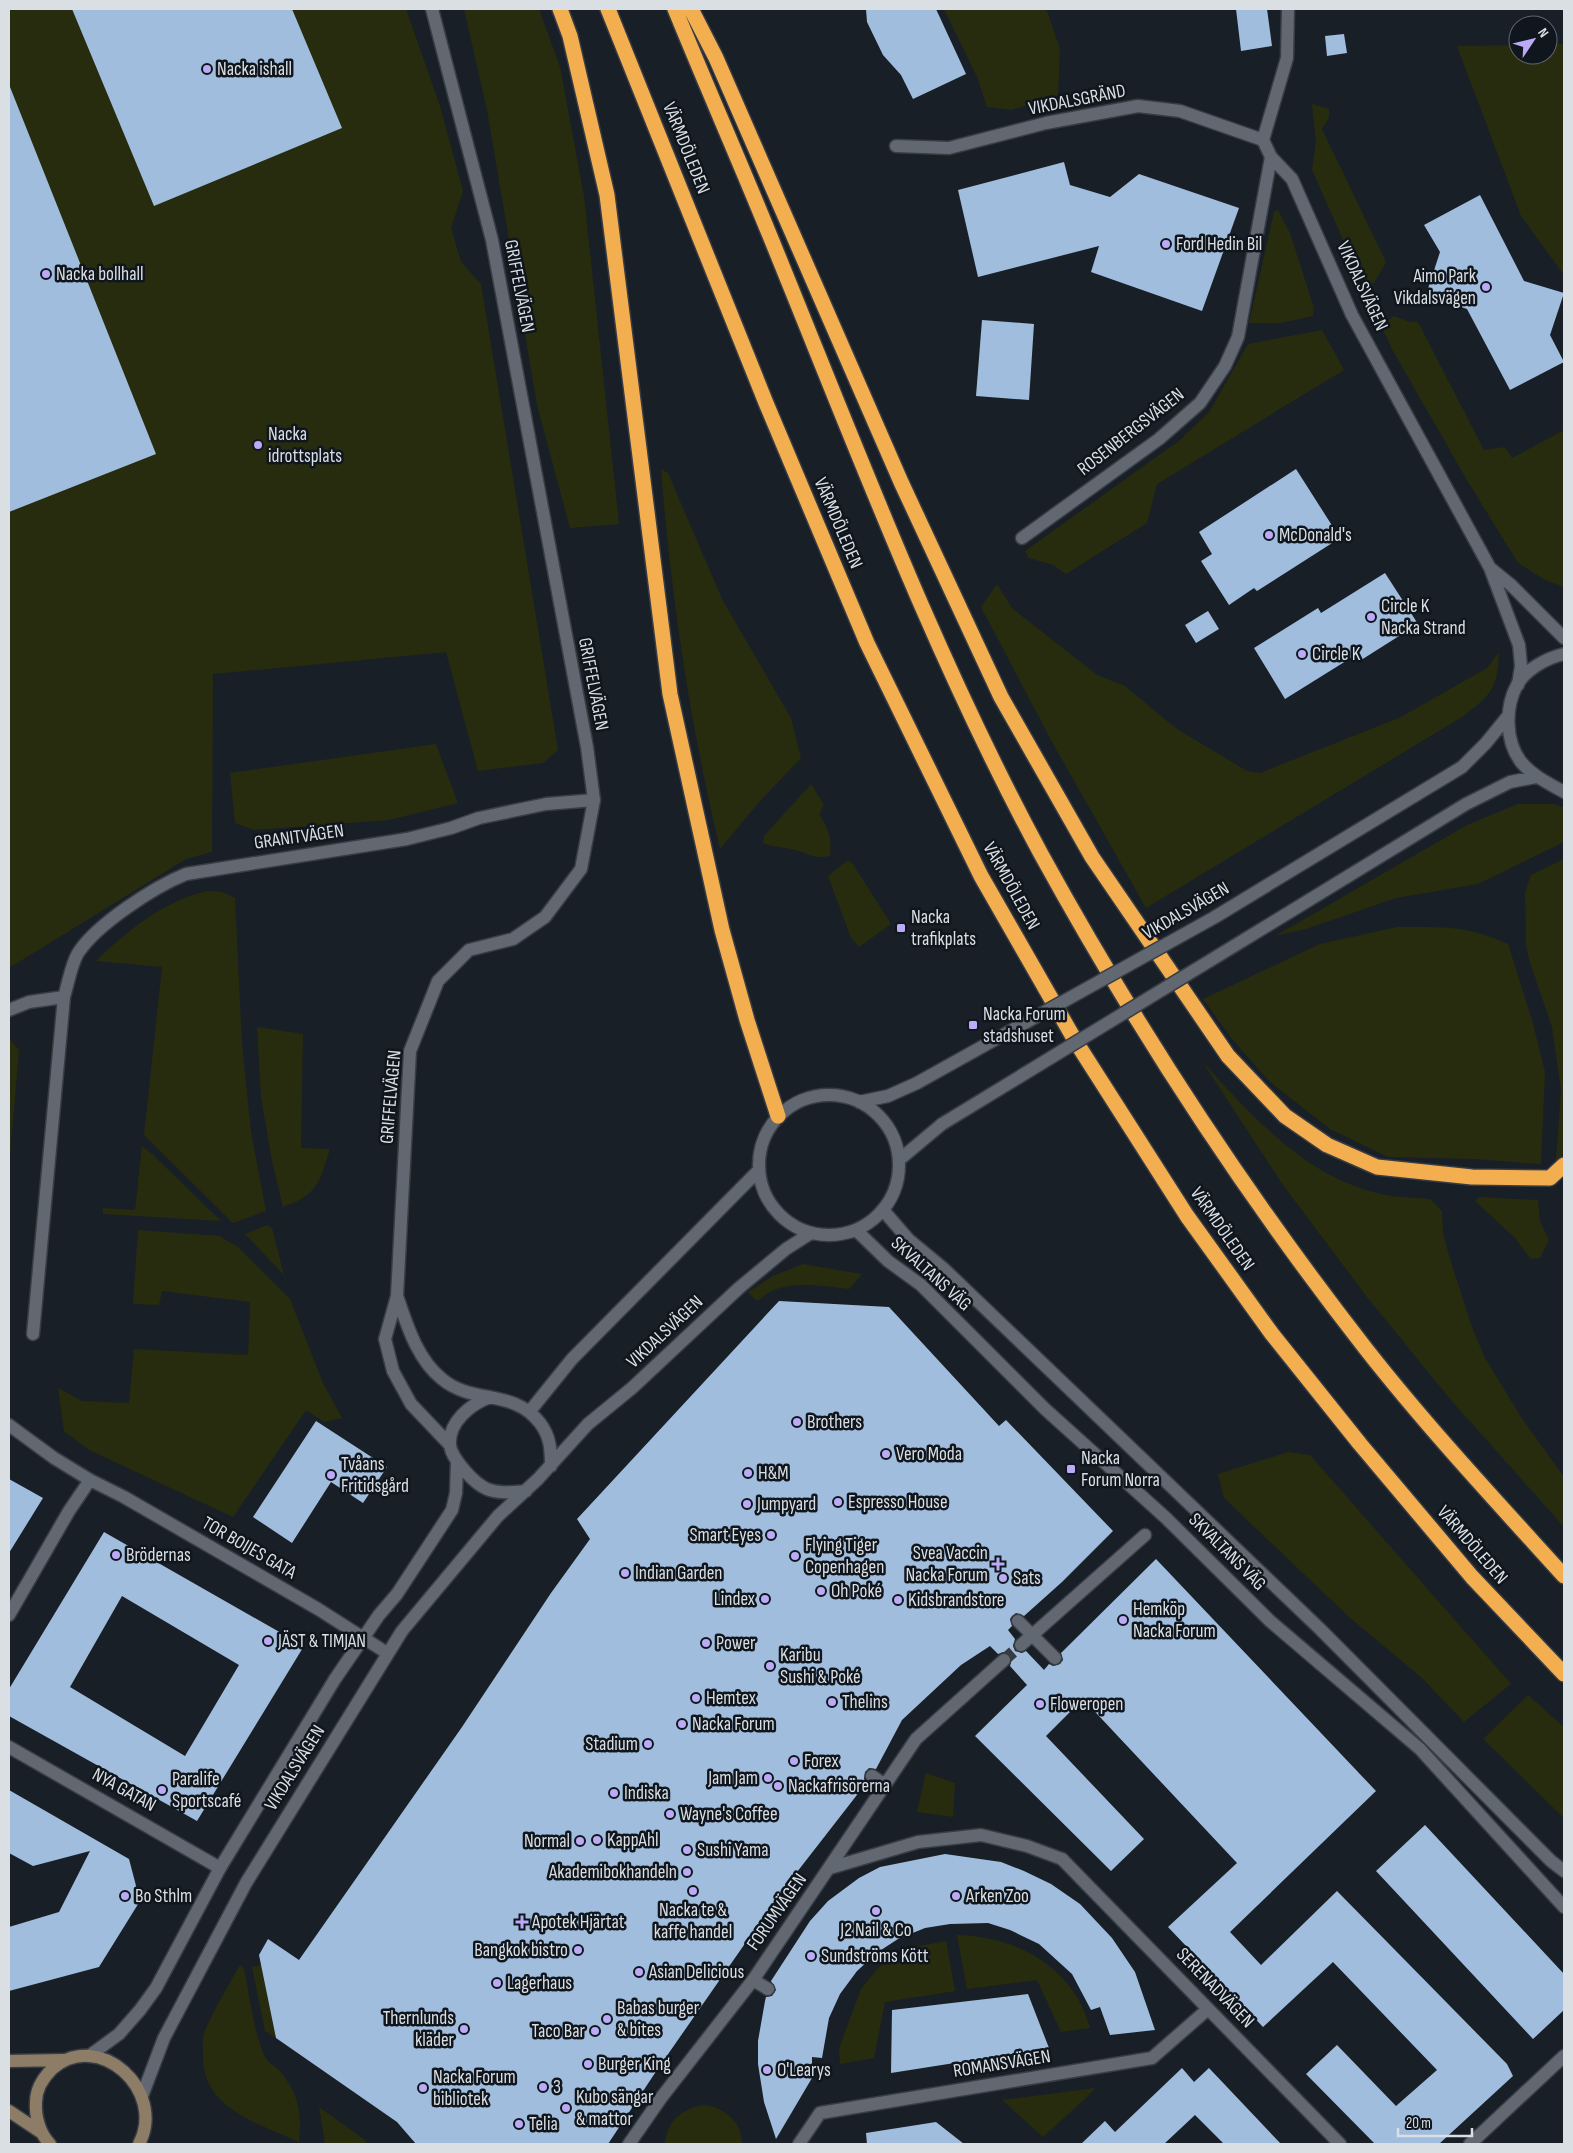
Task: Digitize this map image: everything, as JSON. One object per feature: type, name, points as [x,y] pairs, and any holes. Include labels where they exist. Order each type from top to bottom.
[{"type":"highway","points":[[560,9],[570,36],[607,194],[670,694],[722,930],[747,1020],[778,1116]]},
{"type":"highway","name":"VÄRMDÖLEDEN","points":[[608,9],[766,403],[867,643],[982,876],[1066,1026],[1187,1216],[1272,1334],[1360,1444],[1472,1577],[1564,1674]]},
{"type":"highway","points":[[675,9],[769,233],[879,509],[946,662],[1041,853],[1165,1066],[1280,1233],[1368,1352],[1465,1466],[1564,1576]]},
{"type":"highway","points":[[691,9],[716,58],[901,482],[1001,697],[1092,857],[1228,1056],[1285,1116],[1327,1145],[1377,1167],[1472,1177],[1557,1180],[1564,1165]]},
{"type":"main road","points":[[42,2133],[36,2110],[38,2090],[48,2073],[63,2060],[70,2057],[89,2056],[105,2060],[130,2077],[142,2096],[146,2116],[144,2142]]},
{"type":"main road","points":[[9,2062],[63,2060]]},
{"type":"main road","points":[[9,2111],[42,2133],[50,2144]]},
{"type":"street","name":"GRIFFELVÄGEN","points":[[432,9],[492,240],[586,747],[594,800],[581,869],[545,918],[513,939],[469,950],[438,981],[410,1051],[397,1296],[385,1338],[393,1371],[411,1404],[450,1445]]},
{"type":"street","points":[[1263,140],[1288,58],[1288,9]]},
{"type":"street","name":"VIKDALSGRÄND","points":[[896,146],[949,148],[1046,123],[1138,106],[1180,111],[1263,140]]},
{"type":"street","name":"VIKDALSVÄGEN","points":[[1263,140],[1271,157],[1292,179],[1352,315],[1490,568],[1519,645],[1521,666],[1518,685]]},
{"type":"street","name":"ROSENBERGSVÄGEN","points":[[1022,538],[1159,439],[1200,403],[1225,366],[1238,337],[1271,157]]},
{"type":"street","name":"VIKDALSVÄGEN","points":[[1490,568],[1511,585],[1564,638]]},
{"type":"street","points":[[1561,789],[1536,777],[1520,760],[1510,739],[1508,716],[1518,685],[1530,671],[1551,657],[1564,654]]},
{"type":"street","name":"VIKDALSVÄGEN","points":[[859,1102],[888,1096],[917,1083],[1215,917],[1462,767],[1486,743],[1508,716]]},
{"type":"street","points":[[899,1160],[942,1124],[1466,804],[1510,782],[1536,777]]},
{"type":"street","name":"GRANITVÄGEN","points":[[33,1334],[64,997],[78,954],[98,929],[158,888],[186,874],[398,841],[451,828],[479,818],[546,804],[594,800]]},
{"type":"street","points":[[9,1010],[29,1002],[64,997]]},
{"type":"street","points":[[817,1096],[846,1097],[859,1102],[872,1109],[887,1125],[896,1145],[899,1160],[896,1186],[883,1210],[866,1225],[856,1230],[841,1234],[811,1233],[798,1228],[775,1210],[761,1184],[759,1170],[763,1141],[778,1116],[796,1103],[817,1096]]},
{"type":"street","points":[[530,1411],[572,1359],[759,1170]]},
{"type":"street","name":"SKVALTANS VÄG","points":[[883,1210],[908,1239],[943,1268],[1320,1629],[1417,1724],[1551,1861],[1564,1871]]},
{"type":"street","name":"SKVALTANS VÄG","points":[[856,1230],[888,1261],[921,1285],[1045,1410],[1166,1518],[1270,1621],[1420,1750],[1564,1907]]},
{"type":"street","name":"VIKDALSVÄGEN","points":[[142,2096],[164,2038],[246,1883],[402,1631],[498,1516],[550,1466],[588,1424],[632,1388],[739,1288],[786,1249],[811,1233]]},
{"type":"street","name":"GRIFFELVÄGEN","points":[[397,1296],[410,1333],[423,1358],[442,1379],[467,1393],[490,1397]]},
{"type":"street","points":[[450,1445],[454,1429],[461,1415],[475,1402],[490,1397],[507,1400],[530,1411],[546,1431],[551,1450],[550,1466]]},
{"type":"street","name":"TOR BOIJES GATA","points":[[9,1424],[54,1458],[90,1480],[124,1497],[363,1637],[387,1653]]},
{"type":"street","name":"VIKDALSVÄGEN","points":[[450,1445],[457,1461],[475,1482],[488,1489],[507,1493],[526,1490]]},
{"type":"street","name":"VIKDALSVÄGEN","points":[[89,2056],[119,2034],[156,1988],[220,1868],[363,1637],[397,1594],[452,1510],[456,1493],[457,1461]]},
{"type":"street","points":[[9,1615],[69,1511],[90,1480]]},
{"type":"street","points":[[1020,1645],[1145,1535]]},
{"type":"street","points":[[1018,1621],[1055,1658]]},
{"type":"street","name":"FORUMVÄGEN","points":[[629,2144],[661,2098],[753,1980],[916,1739],[1004,1660]]},
{"type":"street","name":"NYA GATAN","points":[[9,1747],[220,1868]]},
{"type":"street","points":[[872,1776],[885,1785]]},
{"type":"street","name":"FORUMVÄGEN","points":[[830,1868],[918,1842],[980,1834],[1027,1846],[1062,1859]]},
{"type":"street","name":"SERENADVÄGEN","points":[[1062,1859],[1340,2144]]},
{"type":"street","points":[[753,1980],[768,1989]]},
{"type":"street","name":"ROMANSVÄGEN","points":[[799,2144],[820,2113],[1152,2058],[1208,2009]]},
{"type":"street","points":[[1470,2144],[1564,2056]]},
{"type":"green space","name":"Nacka idrottsplats","points":[[9,9],[406,9],[440,106],[463,191],[451,228],[461,262],[481,284],[558,750],[543,763],[478,771],[446,652],[213,674],[212,852],[186,859],[9,968]]},
{"type":"green space","points":[[464,9],[539,9],[560,67],[584,196],[619,524],[570,528],[537,405],[487,110]]},
{"type":"green space","points":[[944,9],[1044,9],[1047,11],[1060,49],[1058,97],[1011,110],[987,107],[977,77]]},
{"type":"green space","points":[[1558,44],[1564,44],[1564,275],[1521,216],[1457,46],[1508,45],[1508,65],[1558,65]]},
{"type":"green space","points":[[1312,104],[1329,109],[1329,117],[1322,129],[1386,262],[1374,283],[1367,289],[1361,280],[1312,170],[1316,141]]},
{"type":"green space","points":[[1278,210],[1290,233],[1314,308],[1313,316],[1281,323],[1249,323],[1274,212]]},
{"type":"green space","points":[[1394,316],[1410,322],[1418,322],[1484,450],[1505,447],[1512,458],[1564,430],[1564,587],[1545,580],[1518,563],[1467,480],[1393,351],[1382,328]]},
{"type":"green space","points":[[1322,330],[1344,370],[1157,484],[1147,523],[1066,574],[1053,565],[1029,558],[1025,551],[1180,440],[1209,412],[1248,344]]},
{"type":"green space","points":[[661,469],[668,473],[723,601],[791,718],[801,758],[761,800],[720,849],[709,802],[683,660],[670,565]]},
{"type":"green space","points":[[997,584],[1012,608],[1097,675],[1125,686],[1177,729],[1247,771],[1260,773],[1401,717],[1487,668],[1499,652],[1497,675],[1491,690],[1486,696],[1462,717],[1146,908],[1051,740],[981,607]]},
{"type":"green space","points":[[436,744],[458,803],[389,820],[254,830],[235,823],[230,773]]},
{"type":"green space","points":[[811,784],[824,805],[819,814],[829,834],[831,844],[830,856],[819,857],[763,843],[764,836]]},
{"type":"green space","points":[[1518,804],[1554,804],[1564,808],[1564,842],[1478,884],[1396,898],[1306,929],[1275,936],[1467,825]]},
{"type":"green space","points":[[1564,859],[1564,1153],[1556,1161],[1561,1090],[1552,1027],[1526,946],[1525,892],[1531,875]]},
{"type":"green space","points":[[848,860],[853,864],[891,924],[859,947],[851,938],[828,876]]},
{"type":"green space","points":[[207,891],[222,892],[235,898],[242,1044],[251,1132],[266,1211],[233,1223],[144,1135],[162,967],[96,961],[147,918],[192,895]]},
{"type":"green space","points":[[1397,927],[1454,928],[1480,933],[1508,944],[1532,1020],[1545,1072],[1541,1164],[1474,1159],[1388,1157],[1330,1129],[1270,1082],[1232,1039],[1203,999],[1320,944]]},
{"type":"green space","points":[[257,1027],[303,1034],[301,1148],[330,1149],[316,1186],[304,1197],[283,1207],[272,1161],[261,1098]]},
{"type":"green space","points":[[9,1038],[19,1050],[9,1167]]},
{"type":"green space","points":[[1202,1061],[1240,1103],[1282,1142],[1328,1174],[1354,1186],[1387,1195],[1430,1199],[1442,1211],[1443,1233],[1450,1259],[1473,1330],[1485,1358],[1521,1417],[1564,1477],[1564,1527],[1450,1399],[1367,1297],[1283,1185]]},
{"type":"green space","points":[[142,1146],[221,1221],[103,1214],[103,1208],[135,1210]]},
{"type":"green space","points":[[1479,1197],[1538,1200],[1540,1221],[1549,1240],[1540,1258],[1531,1259],[1514,1237],[1475,1201]]},
{"type":"green space","points":[[267,1225],[272,1228],[284,1275],[245,1234]]},
{"type":"green space","points":[[138,1230],[219,1236],[238,1247],[290,1299],[323,1383],[342,1418],[324,1422],[306,1410],[233,1517],[89,1450],[64,1431],[58,1388],[82,1401],[129,1403],[134,1349],[248,1355],[250,1302],[162,1291],[159,1305],[133,1304]]},
{"type":"green space","points":[[803,1264],[862,1274],[849,1289],[811,1285],[783,1287],[772,1291],[757,1301],[748,1292],[773,1276]]},
{"type":"green space","points":[[1288,1452],[1310,1455],[1511,1684],[1464,1722],[1422,1678],[1349,1617],[1224,1498],[1218,1474]]},
{"type":"green space","points":[[1528,1695],[1564,1727],[1564,1818],[1483,1739]]},
{"type":"green space","points":[[926,1773],[955,1783],[953,1817],[917,1812]]},
{"type":"green space","points":[[957,1935],[1000,1941],[1040,1959],[1071,1988],[1082,2007],[1090,2028],[1061,2032],[1037,1980],[967,1989]]},
{"type":"green space","points":[[946,1941],[955,1991],[885,2002],[874,2058],[840,2064],[839,2048],[861,1989],[879,1967],[909,1948]]},
{"type":"green space","points":[[240,1965],[244,1969],[254,2024],[264,2055],[286,2079],[298,2104],[300,2122],[299,2142],[251,2121],[236,2112],[223,2102],[212,2089],[205,2074],[203,2056],[204,2033],[216,2007]]},
{"type":"green space","points":[[261,1965],[276,2038],[265,2031],[252,1967]]},
{"type":"green space","points":[[1095,2088],[1043,2137],[1002,2100]]},
{"type":"green space","points":[[705,2105],[719,2109],[731,2117],[739,2129],[742,2144],[665,2144],[672,2122],[677,2117],[689,2109]]},
{"type":"green space","points":[[319,2107],[365,2140],[365,2144],[325,2144]]},
{"type":"building","name":"Nacka ishall","points":[[72,9],[292,9],[342,128],[154,206]]},
{"type":"building","points":[[866,9],[936,9],[966,74],[913,99],[901,75],[883,55],[867,22]]},
{"type":"building","points":[[1236,9],[1267,9],[1272,46],[1241,51]]},
{"type":"building","points":[[1344,34],[1347,53],[1327,56],[1325,36]]},
{"type":"building","name":"Nacka bollhall","points":[[9,88],[156,454],[9,512]]},
{"type":"building","points":[[1064,162],[1070,185],[1110,197],[1139,174],[1239,208],[1202,311],[1091,272],[1099,246],[978,277],[958,190]]},
{"type":"building","name":"Aimo Park Vikdalsvägen","points":[[1480,195],[1524,281],[1564,293],[1550,335],[1564,362],[1510,390],[1467,309],[1426,295],[1440,252],[1424,225]]},
{"type":"building","points":[[982,320],[1034,324],[1029,400],[976,396]]},
{"type":"building","name":"McDonald's","points":[[1296,469],[1340,538],[1257,591],[1254,588],[1229,605],[1201,561],[1212,554],[1199,532]]},
{"type":"building","points":[[1385,573],[1418,624],[1358,662],[1354,656],[1285,699],[1254,648],[1318,608],[1321,613]]},
{"type":"building","points":[[1208,611],[1219,629],[1196,643],[1185,625]]},
{"type":"building","name":"Nacka Forum","points":[[779,1301],[889,1307],[999,1426],[1006,1420],[1113,1531],[1062,1582],[1024,1616],[1016,1613],[1012,1616],[1010,1619],[1012,1626],[1008,1630],[1015,1639],[1013,1646],[1015,1651],[1022,1653],[1026,1651],[1044,1670],[1049,1664],[1053,1666],[1060,1664],[1063,1660],[1061,1653],[1156,1559],[1376,1791],[1230,1932],[1261,1965],[1337,1891],[1507,2064],[1513,2076],[1439,2144],[1375,2144],[1306,2074],[1337,2045],[1396,2106],[1437,2070],[1333,1962],[1263,2027],[1168,1927],[1237,1863],[1083,1699],[1046,1736],[1144,1839],[1111,1871],[975,1736],[1027,1685],[1010,1666],[1012,1659],[1010,1654],[1003,1652],[998,1654],[990,1646],[961,1665],[902,1720],[876,1769],[869,1768],[865,1772],[864,1779],[867,1782],[776,1899],[608,2144],[416,2144],[397,2122],[276,2038],[259,1955],[268,1939],[299,1960],[462,1727],[551,1593],[590,1539],[577,1519]]},
{"type":"building","name":"Tvåans Fritidsgård","points":[[316,1421],[387,1467],[363,1503],[331,1482],[292,1543],[253,1517]]},
{"type":"building","points":[[9,1479],[43,1498],[9,1553]]},
{"type":"building","points":[[104,1532],[304,1646],[197,1821],[9,1716],[9,1689]],"holes":[[[122,1596],[239,1665],[185,1756],[70,1687]]]},
{"type":"building","points":[[9,1790],[129,1859],[140,1901],[99,1967],[9,1991],[9,1927],[59,1912],[90,1851],[33,1866],[9,1853]]},
{"type":"building","points":[[1425,1825],[1564,1974],[1564,2010],[1533,2039],[1376,1871]]},
{"type":"building","points":[[945,1854],[1001,1862],[1051,1884],[1080,1904],[1112,1938],[1135,1972],[1155,2030],[1110,2035],[1100,2007],[1091,2010],[1072,1974],[1039,1944],[1010,1930],[988,1923],[950,1924],[925,1928],[898,1939],[878,1952],[857,1971],[840,1994],[829,2018],[822,2058],[812,2057],[812,2078],[776,2139],[764,2102],[758,2064],[758,2041],[765,2001],[766,1997],[772,1996],[776,1990],[771,1981],[810,1921],[828,1901],[859,1878],[880,1867]]},
{"type":"building","points":[[1028,1994],[1049,2048],[891,2073],[892,2010]]},
{"type":"building","points":[[1182,2068],[1194,2082],[1209,2068],[1281,2144],[1224,2144],[1195,2115],[1164,2144],[1081,2144],[1105,2121],[1115,2132]]},
{"type":"building","points":[[936,2122],[964,2144],[867,2144],[866,2133]]},
{"type":"tunnel","points":[[1004,1660],[1021,1645]]},
{"type":"place","name":"Nacka ishall","points":[[207,69]]},
{"type":"place","name":"Ford Hedin Bil","points":[[1166,244]]},
{"type":"place","name":"Nacka bollhall","points":[[46,274]]},
{"type":"place","name":"Aimo Park Vikdalsvägen","points":[[1486,287]]},
{"type":"place","name":"Nacka idrottsplats","points":[[258,445]]},
{"type":"place","name":"McDonald's","points":[[1269,535]]},
{"type":"place","name":"Circle K Nacka Strand","points":[[1371,617]]},
{"type":"place","name":"Circle K","points":[[1302,654]]},
{"type":"place","name":"Nacka trafikplats","points":[[901,928]]},
{"type":"place","name":"Nacka Forum stadshuset","points":[[973,1025]]},
{"type":"place","name":"Brothers","points":[[797,1422]]},
{"type":"place","name":"Vero Moda","points":[[886,1454]]},
{"type":"place","name":"Nacka Forum Norra","points":[[1071,1469]]},
{"type":"place","name":"H&M","points":[[748,1473]]},
{"type":"place","name":"Tvåans Fritidsgård","points":[[331,1475]]},
{"type":"place","name":"Espresso House","points":[[838,1502]]},
{"type":"place","name":"Jumpyard","points":[[747,1504]]},
{"type":"place","name":"Smart Eyes","points":[[771,1535]]},
{"type":"place","name":"Brödernas","points":[[116,1555]]},
{"type":"place","name":"Flying Tiger Copenhagen","points":[[795,1556]]},
{"type":"place","name":"Svea Vaccin Nacka Forum","points":[[998,1564]]},
{"type":"place","name":"Indian Garden","points":[[625,1573]]},
{"type":"place","name":"Sats","points":[[1003,1578]]},
{"type":"place","name":"Oh Poké","points":[[821,1591]]},
{"type":"place","name":"Lindex","points":[[765,1599]]},
{"type":"place","name":"Kidsbrandstore","points":[[898,1600]]},
{"type":"place","name":"Hemköp Nacka Forum","points":[[1123,1620]]},
{"type":"place","name":"JÄST & TIMJAN","points":[[268,1641]]},
{"type":"place","name":"Power","points":[[706,1643]]},
{"type":"place","name":"Karibu Sushi & Poké","points":[[770,1666]]},
{"type":"place","name":"Hemtex","points":[[696,1698]]},
{"type":"place","name":"Thelins","points":[[832,1702]]},
{"type":"place","name":"Floweropen","points":[[1040,1704]]},
{"type":"place","name":"Nacka Forum","points":[[682,1724]]},
{"type":"place","name":"Stadium","points":[[648,1744]]},
{"type":"place","name":"Forex","points":[[794,1761]]},
{"type":"place","name":"Jam Jam","points":[[768,1778]]},
{"type":"place","name":"Nackafrisörerna","points":[[778,1786]]},
{"type":"place","name":"Paralife Sportscafé","points":[[162,1790]]},
{"type":"place","name":"Indiska","points":[[614,1793]]},
{"type":"place","name":"Wayne's Coffee","points":[[670,1814]]},
{"type":"place","name":"KappAhl","points":[[597,1840]]},
{"type":"place","name":"Normal","points":[[580,1841]]},
{"type":"place","name":"Sushi Yama","points":[[687,1850]]},
{"type":"place","name":"Akademibokhandeln","points":[[687,1872]]},
{"type":"place","name":"Nacka te & kaffe handel","points":[[693,1891]]},
{"type":"place","name":"Bo Sthlm","points":[[125,1896]]},
{"type":"place","name":"Arken Zoo","points":[[956,1896]]},
{"type":"place","name":"J2 Nail & Co","points":[[876,1911]]},
{"type":"place","name":"Apotek Hjärtat","points":[[522,1922]]},
{"type":"place","name":"Bangkok bistro","points":[[578,1950]]},
{"type":"place","name":"Sundströms Kött","points":[[811,1956]]},
{"type":"place","name":"Asian Delicious","points":[[639,1972]]},
{"type":"place","name":"Lagerhaus","points":[[497,1983]]},
{"type":"place","name":"Babas burger & bites","points":[[607,2019]]},
{"type":"place","name":"Thernlunds kläder","points":[[464,2029]]},
{"type":"place","name":"Taco Bar","points":[[595,2031]]},
{"type":"place","name":"Burger King","points":[[588,2064]]},
{"type":"place","name":"O'Learys","points":[[767,2070]]},
{"type":"place","name":"3","points":[[543,2087]]},
{"type":"place","name":"Nacka Forum bibliotek","points":[[423,2088]]},
{"type":"place","name":"Kubo sängar & mattor","points":[[566,2108]]},
{"type":"place","name":"Telia","points":[[519,2124]]}]
